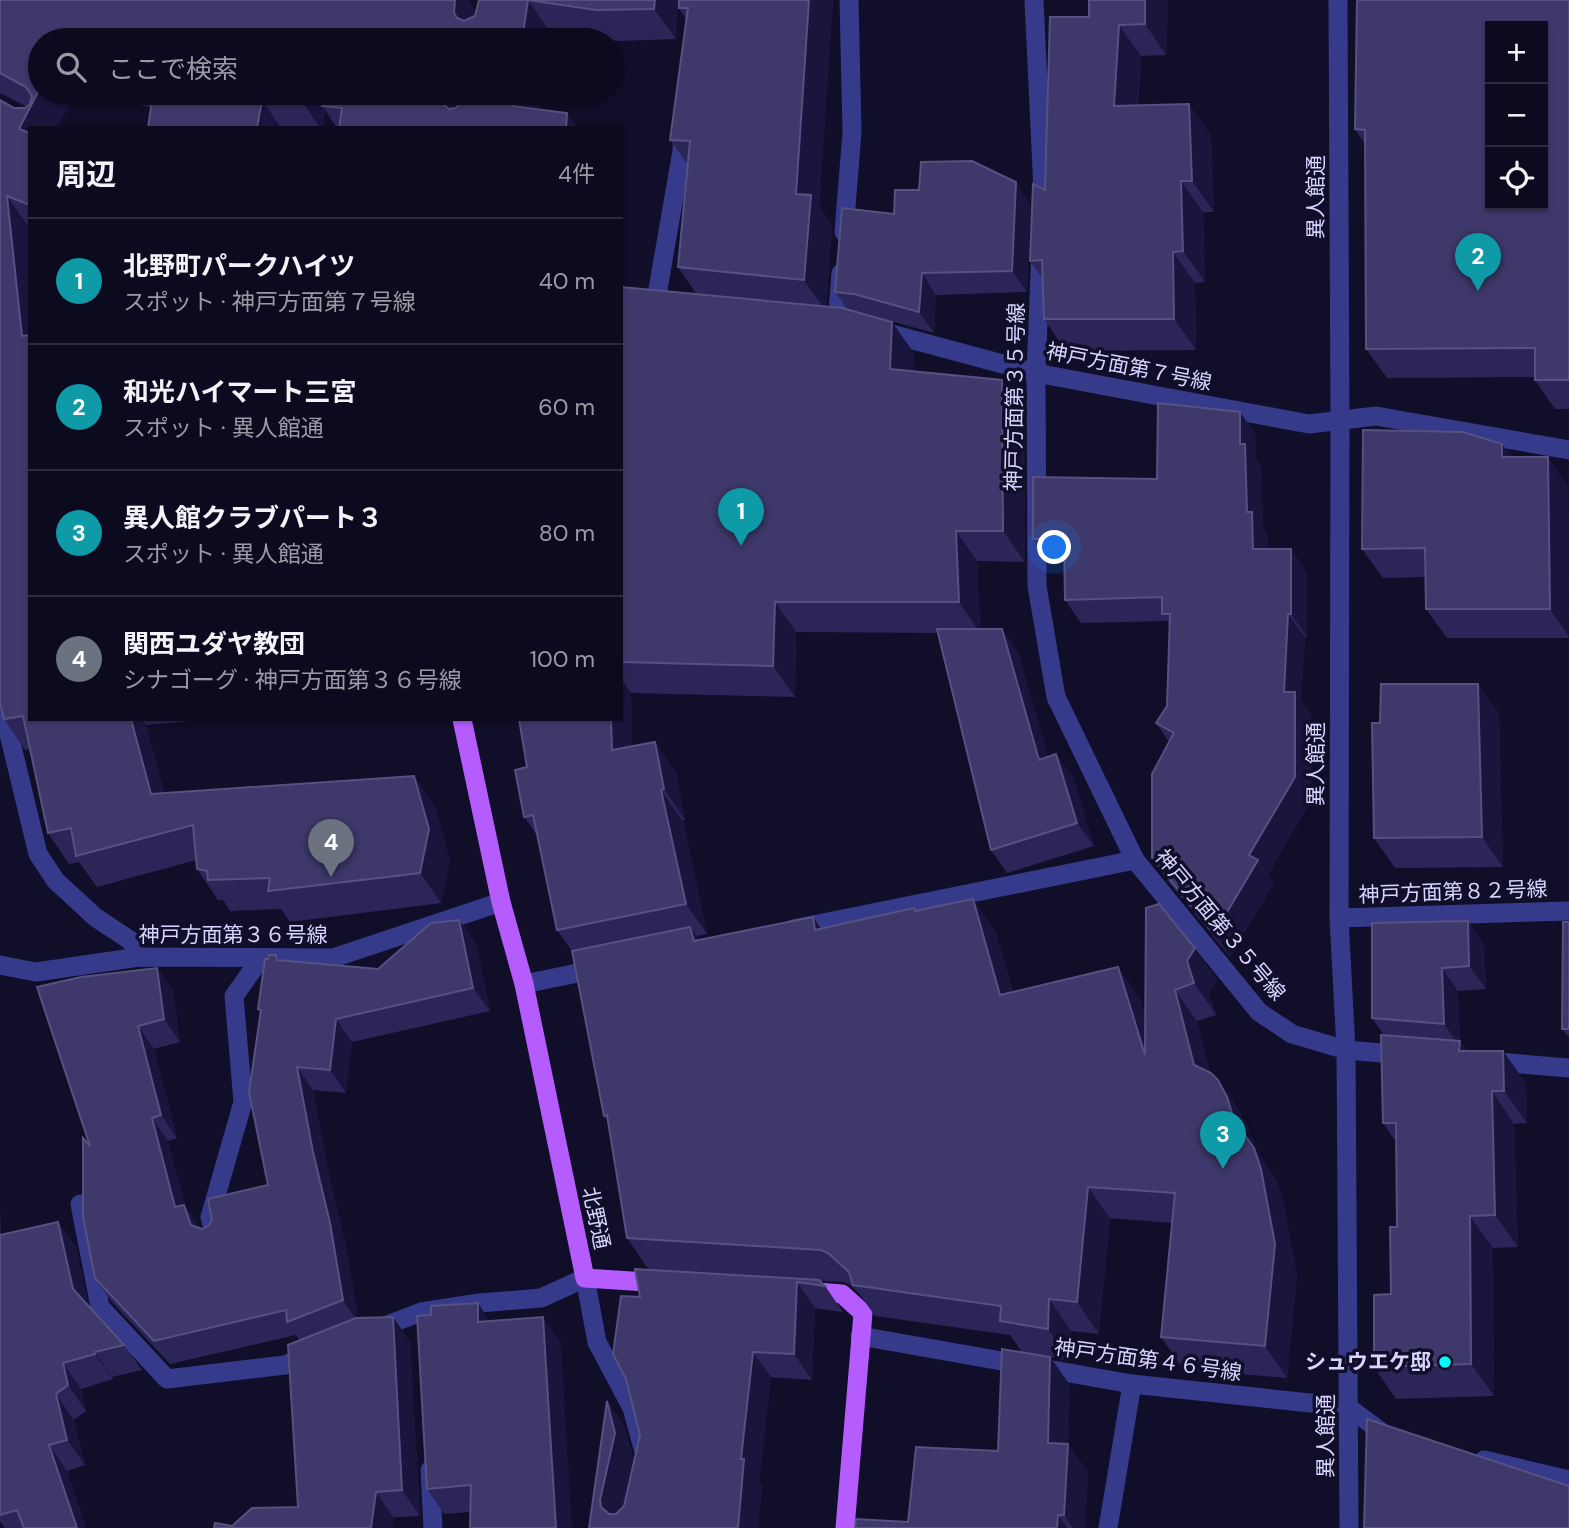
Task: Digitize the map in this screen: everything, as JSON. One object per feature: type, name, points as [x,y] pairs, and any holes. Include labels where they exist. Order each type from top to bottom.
[{"type":"main road","name":"北野通","points":[[462,721],[501,902],[524,984],[585,1278],[680,1284]]},
{"type":"main road","points":[[788,1290],[842,1294],[863,1313],[845,1528]]},
{"type":"street","name":"神戸方面第７号線","points":[[849,0],[852,132],[845,325],[1036,373],[1309,424],[1377,416],[1569,450]]},
{"type":"street","name":"神戸方面第３５号線","points":[[1034,0],[1043,191],[1036,373],[1037,586],[1056,696],[1135,860],[1259,1012],[1292,1034],[1346,1050],[1430,1057]]},
{"type":"street","name":"異人館通","points":[[1338,0],[1339,918],[1346,1050],[1349,1528]]},
{"type":"street","points":[[632,303],[661,306],[682,151],[684,110]]},
{"type":"street","points":[[0,698],[38,854],[56,881],[95,917],[131,941],[139,957]]},
{"type":"street","points":[[769,934],[1135,860]]},
{"type":"street","name":"神戸方面第３６号線","points":[[0,965],[36,972],[139,957],[332,958],[501,902]]},
{"type":"street","name":"神戸方面第８２号線","points":[[1339,918],[1569,911]]},
{"type":"street","points":[[216,1240],[211,1217],[243,1102],[234,996],[261,958]]},
{"type":"street","points":[[524,984],[619,964]]},
{"type":"street","points":[[1471,1060],[1569,1068]]},
{"type":"street","points":[[80,1204],[100,1307],[167,1379],[285,1366],[334,1346]]},
{"type":"street","points":[[359,1336],[479,1303],[541,1298],[585,1278],[597,1342],[632,1408],[646,1458],[641,1481]]},
{"type":"street","name":"神戸方面第４６号線","points":[[860,1336],[1132,1384],[1348,1407]]},
{"type":"street","points":[[1108,1528],[1132,1384]]},
{"type":"street","points":[[1348,1407],[1385,1436],[1411,1442]]},
{"type":"street","points":[[429,1447],[433,1528]]},
{"type":"street","points":[[1464,1455],[1569,1480]]},
{"type":"building","points":[[0,0],[455,0],[454,13],[464,21],[475,16],[479,0],[528,0],[524,28],[28,28],[28,90],[0,73]]},
{"type":"building","points":[[528,0],[655,0],[654,9],[596,10]]},
{"type":"building","points":[[679,0],[809,0],[796,194],[811,195],[804,280],[678,267],[690,141],[670,140],[688,8],[679,8]]},
{"type":"building","points":[[1089,0],[1145,0],[1145,24],[1119,25],[1114,106],[1189,104],[1192,181],[1181,181],[1183,251],[1173,252],[1174,319],[1044,319],[1042,260],[1030,261],[1033,184],[1045,190],[1050,17],[1089,17]]},
{"type":"building","points":[[1357,0],[1569,0],[1569,380],[1535,380],[1535,348],[1366,349],[1365,130],[1355,129]]},
{"type":"building","points":[[0,100],[14,108],[31,105],[19,129],[28,132],[28,204],[7,196],[22,336],[28,335],[28,721],[132,721],[151,794],[414,776],[429,829],[420,873],[268,891],[270,878],[208,880],[207,871],[197,869],[193,825],[76,856],[71,828],[48,833],[23,716],[4,719],[0,703]]},
{"type":"building","points":[[151,105],[261,105],[257,126],[148,126]]},
{"type":"building","points":[[444,105],[449,109],[459,105],[512,105],[567,113],[566,126],[339,126],[342,108],[322,106]]},
{"type":"building","points":[[972,161],[1016,182],[1012,271],[922,273],[919,312],[854,294],[835,292],[842,208],[894,214],[895,190],[919,190],[921,162]]},
{"type":"building","points":[[623,287],[842,308],[892,322],[890,369],[1002,380],[1003,531],[956,531],[959,602],[775,602],[773,666],[623,662]]},
{"type":"building","points":[[1158,403],[1240,412],[1240,444],[1245,444],[1247,512],[1252,512],[1253,549],[1291,549],[1291,614],[1288,614],[1284,692],[1295,692],[1295,777],[1249,855],[1258,860],[1214,934],[1152,858],[1152,774],[1174,733],[1156,723],[1167,706],[1170,614],[1162,614],[1162,597],[1065,600],[1064,539],[1033,539],[1033,477],[1157,479]]},
{"type":"building","points":[[1363,430],[1463,432],[1502,444],[1502,457],[1548,457],[1550,609],[1426,609],[1425,548],[1362,549]]},
{"type":"building","points":[[937,629],[1002,629],[1039,760],[1056,754],[1077,823],[991,850]]},
{"type":"building","points":[[1381,684],[1478,684],[1482,837],[1374,838],[1372,723],[1380,723]]},
{"type":"building","points":[[519,721],[611,721],[612,750],[655,742],[664,789],[661,790],[686,904],[557,930],[533,815],[524,817],[515,770],[527,767]]},
{"type":"building","points":[[973,899],[1000,995],[1118,967],[1145,1055],[1146,908],[1159,904],[1195,948],[1187,961],[1194,983],[1175,990],[1194,1065],[1211,1073],[1218,1080],[1234,1120],[1254,1148],[1261,1169],[1275,1244],[1265,1346],[1161,1337],[1175,1193],[1088,1187],[1077,1302],[1049,1299],[1048,1329],[1000,1321],[1001,1306],[853,1285],[849,1272],[821,1250],[627,1238],[607,1115],[604,1116],[572,951],[690,927],[694,941],[813,917],[815,930],[914,908],[915,911]]},
{"type":"building","points":[[459,920],[473,988],[336,1019],[330,1070],[297,1067],[330,1223],[343,1300],[287,1322],[286,1310],[154,1341],[95,1278],[83,1217],[83,1138],[90,1146],[37,987],[81,977],[157,968],[164,1019],[138,1026],[161,1115],[152,1118],[175,1207],[184,1205],[191,1225],[202,1229],[212,1220],[208,1199],[268,1185],[249,1092],[261,1010],[258,1009],[265,959],[268,959],[269,955],[276,955],[277,960],[378,969],[431,923]]},
{"type":"building","points":[[1468,921],[1469,966],[1442,968],[1444,1024],[1372,1018],[1372,923]]},
{"type":"building","points":[[1563,922],[1569,922],[1569,1029],[1562,1029]]},
{"type":"building","points":[[1381,1035],[1460,1041],[1459,1051],[1503,1051],[1504,1091],[1492,1091],[1495,1215],[1470,1216],[1471,1364],[1374,1367],[1374,1295],[1391,1294],[1390,1227],[1397,1227],[1396,1123],[1383,1123]]},
{"type":"building","points":[[58,1222],[73,1289],[124,1345],[63,1363],[68,1385],[56,1394],[67,1440],[49,1445],[77,1528],[24,1528],[17,1510],[0,1515],[0,1235]]},
{"type":"building","points":[[635,1269],[819,1280],[825,1286],[797,1282],[794,1354],[753,1352],[741,1459],[744,1459],[738,1528],[589,1528],[607,1401],[615,1433],[600,1500],[601,1507],[609,1514],[616,1514],[624,1506],[640,1435],[626,1379],[613,1354],[621,1296],[640,1297]]},
{"type":"building","points":[[478,1303],[478,1322],[543,1317],[556,1528],[470,1528],[471,1485],[427,1489],[417,1316],[431,1315],[431,1306]]},
{"type":"building","points":[[393,1317],[402,1490],[376,1492],[371,1528],[214,1528],[215,1523],[232,1526],[252,1508],[298,1507],[288,1345],[356,1318]]},
{"type":"building","points":[[1002,1349],[1050,1357],[1048,1443],[1068,1444],[1064,1515],[1058,1515],[1057,1528],[855,1528],[856,1519],[908,1522],[916,1447],[998,1451]]},
{"type":"building","points":[[1367,1419],[1569,1486],[1569,1528],[1364,1528]]},
{"type":"place","name":"和光ハイマート三宮","points":[[1478,291]]},
{"type":"place","name":"北野町パークハイツ","points":[[741,546]]},
{"type":"place","name":"関西ユダヤ教団","points":[[331,877]]},
{"type":"place","name":"異人館クラブパート３","points":[[1223,1169]]},
{"type":"place","name":"シュウエケ邸","points":[[1445,1362]]}]
